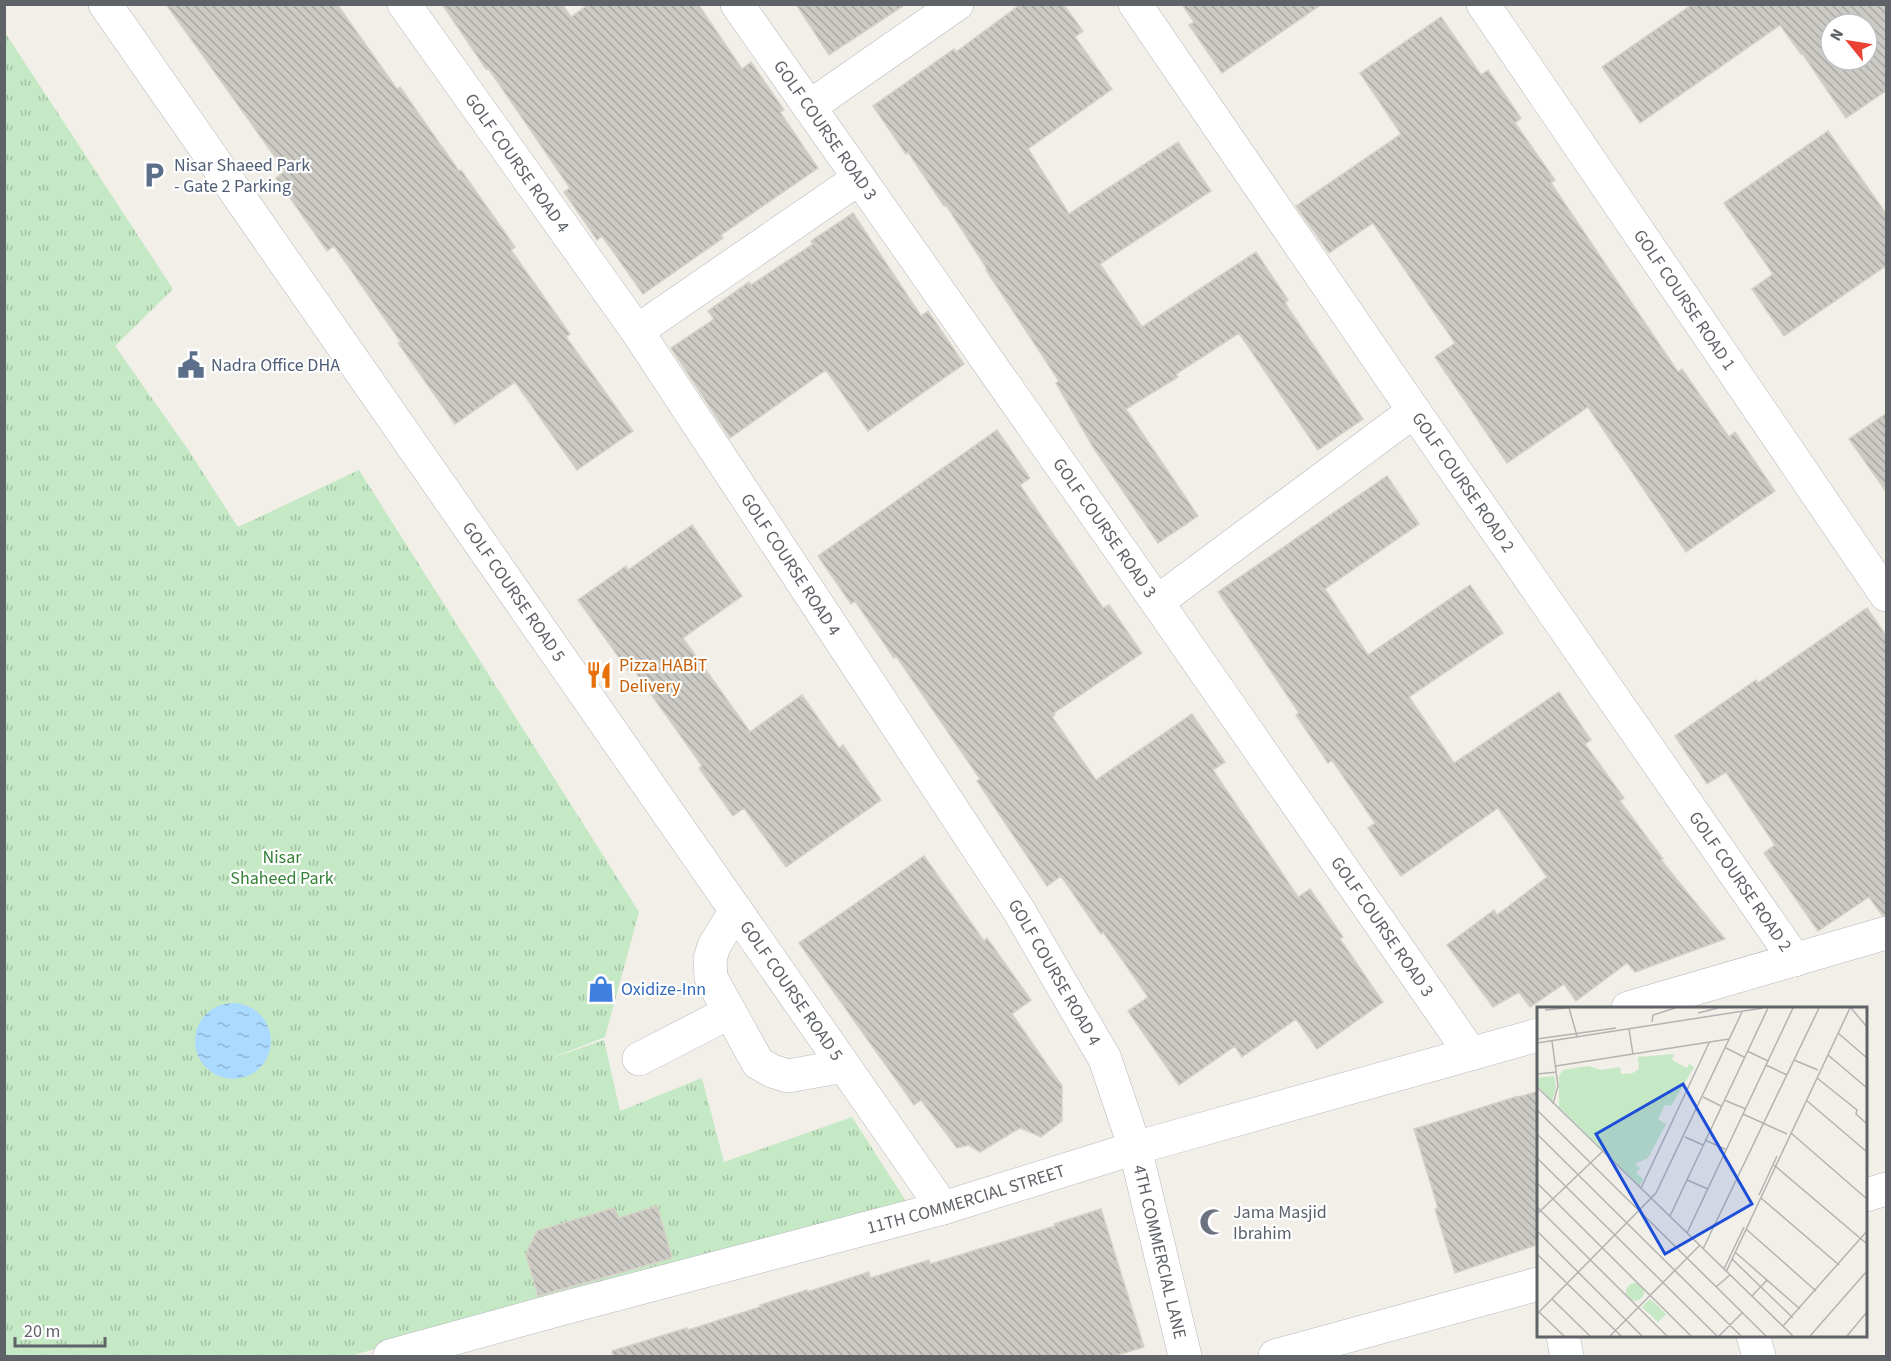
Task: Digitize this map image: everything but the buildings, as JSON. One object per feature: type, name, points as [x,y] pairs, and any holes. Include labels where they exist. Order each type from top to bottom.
[{"type":"street","name":"GOLF COURSE ROAD 5","points":[[105,4],[943,1208]]},
{"type":"street","name":"GOLF COURSE ROAD 4","points":[[404,4],[637,331],[1018,909],[1105,1059],[1135,1148]]},
{"type":"street","name":"GOLF COURSE ROAD 3","points":[[736,4],[1471,1054]]},
{"type":"street","points":[[808,106],[957,4]]},
{"type":"street","name":"GOLF COURSE ROAD 2","points":[[1135,4],[1795,960]]},
{"type":"street","name":"GOLF COURSE ROAD 1","points":[[1483,4],[1887,595]]},
{"type":"street","points":[[637,331],[858,179]]},
{"type":"street","points":[[1156,602],[1414,411]]},
{"type":"street","points":[[736,910],[714,946],[710,959],[711,978],[758,1063],[788,1076],[844,1066]]},
{"type":"street","points":[[1631,1007],[1887,933]]},
{"type":"street","points":[[639,1059],[730,1012]]},
{"type":"street","name":"11TH COMMERCIAL STREET","points":[[390,1356],[943,1208],[1135,1148],[1537,1036]]},
{"type":"street","name":"4TH COMMERCIAL LANE","points":[[1135,1148],[1185,1356]]},
{"type":"street","points":[[1867,1195],[1887,1189]]},
{"type":"street","points":[[1275,1356],[1365,1344],[1537,1285]]},
{"type":"street","points":[[1563,1337],[1567,1356]]},
{"type":"street","points":[[1754,1337],[1759,1356]]},
{"type":"green space","name":"Nisar Shaheed Park","points":[[4,31],[173,289],[115,346],[187,448],[238,527],[359,470],[639,912],[605,1037],[546,1060],[604,1040],[620,1111],[702,1078],[724,1162],[852,1117],[906,1201],[350,1356],[5,1356]]},
{"type":"water","points":[[241,1003],[254,1009],[265,1020],[271,1033],[269,1056],[254,1073],[241,1079],[225,1079],[212,1073],[197,1056],[195,1033],[201,1020],[218,1005]]},
{"type":"place","name":"Nisar Shaeed Park - Gate 2 Parking","points":[[154,175]]},
{"type":"place","name":"Nadra Office DHA","points":[[191,365]]},
{"type":"place","name":"Pizza HABiT Delivery","points":[[599,675]]},
{"type":"place","name":"Oxidize-Inn","points":[[601,989]]},
{"type":"place","name":"Jama Masjid Ibrahim","points":[[1213,1222]]}]
